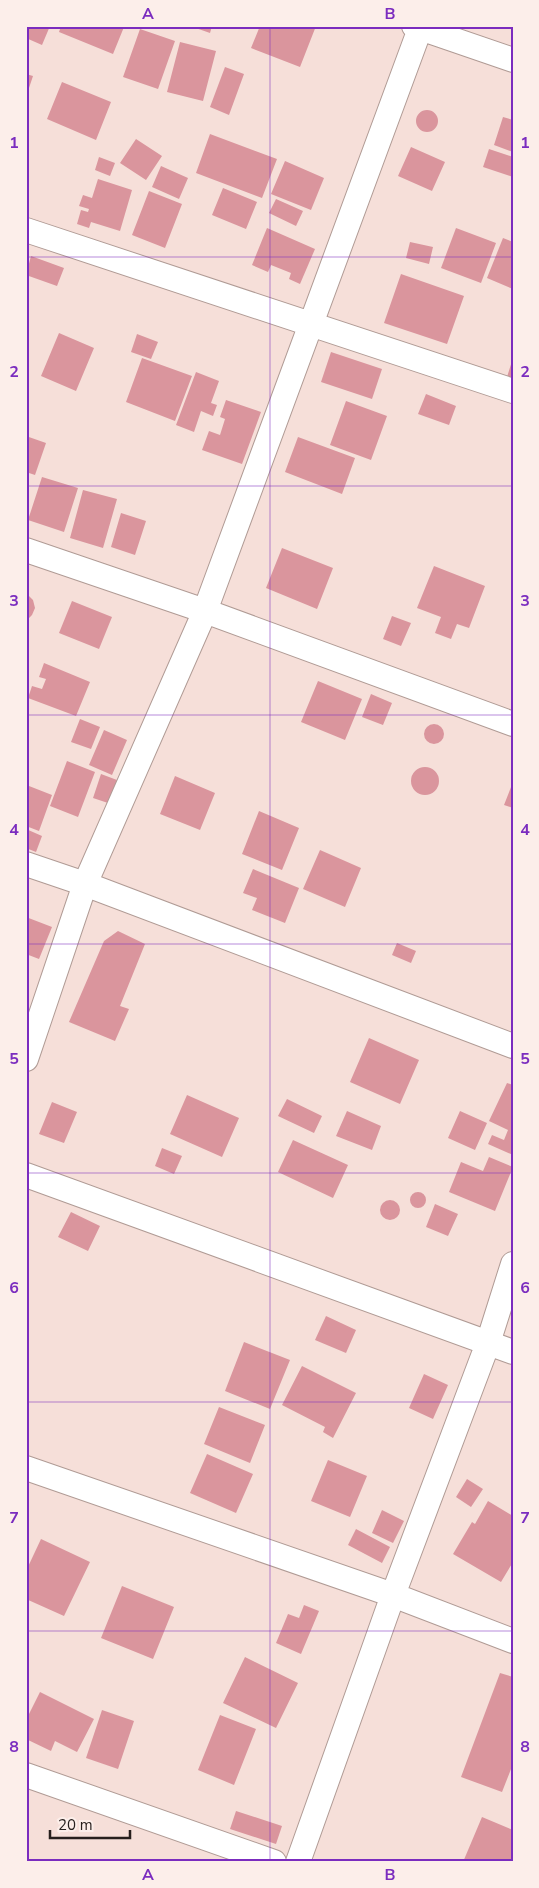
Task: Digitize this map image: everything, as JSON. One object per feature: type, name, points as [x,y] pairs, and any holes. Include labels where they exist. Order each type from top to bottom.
[{"type":"street","points":[[26,1059],[84,884],[204,611],[419,27],[513,60]]},
{"type":"street","points":[[26,230],[513,391]]},
{"type":"street","points":[[26,550],[204,611],[513,724]]},
{"type":"street","points":[[26,864],[84,884],[513,1046]]},
{"type":"street","points":[[26,1175],[513,1352]]},
{"type":"street","points":[[298,1862],[393,1595],[488,1342],[513,1264]]},
{"type":"street","points":[[26,1468],[393,1595],[513,1641]]},
{"type":"street","points":[[26,1775],[274,1862]]},
{"type":"building","points":[[26,26],[50,26],[42,45],[26,38]]},
{"type":"building","points":[[61,26],[124,27],[113,54],[59,32]]},
{"type":"building","points":[[190,26],[212,26],[210,33]]},
{"type":"building","points":[[260,26],[316,26],[300,67],[251,48]]},
{"type":"building","points":[[140,29],[175,41],[158,89],[123,77]]},
{"type":"building","points":[[180,42],[216,51],[203,101],[167,92]]},
{"type":"building","points":[[225,67],[244,74],[229,115],[210,107]]},
{"type":"building","points":[[26,74],[33,76],[27,94],[26,94]]},
{"type":"building","points":[[62,82],[111,102],[96,140],[47,119]]},
{"type":"building","points":[[427,110],[435,113],[438,121],[435,129],[427,132],[419,129],[416,121],[419,113]]},
{"type":"building","points":[[503,117],[513,120],[513,152],[494,145]]},
{"type":"building","points":[[210,134],[277,159],[262,198],[196,173]]},
{"type":"building","points":[[136,139],[162,156],[146,180],[120,163]]},
{"type":"building","points":[[411,147],[445,162],[432,191],[398,176]]},
{"type":"building","points":[[489,149],[513,157],[513,177],[483,167]]},
{"type":"building","points":[[99,157],[115,163],[110,176],[95,170]]},
{"type":"building","points":[[285,161],[324,178],[311,210],[271,194]]},
{"type":"building","points":[[161,166],[188,178],[179,199],[152,187]]},
{"type":"building","points":[[98,179],[132,190],[120,231],[91,222],[89,228],[77,224],[81,210],[88,212],[89,209],[79,206],[83,195],[92,198]]},
{"type":"building","points":[[223,188],[257,202],[246,229],[212,215]]},
{"type":"building","points":[[149,191],[182,204],[165,248],[132,235]]},
{"type":"building","points":[[276,199],[303,211],[296,226],[269,213]]},
{"type":"building","points":[[267,228],[315,249],[300,284],[289,279],[291,273],[271,265],[268,272],[252,265]]},
{"type":"building","points":[[456,228],[496,243],[481,283],[441,268]]},
{"type":"building","points":[[503,238],[513,242],[513,289],[487,278]]},
{"type":"building","points":[[410,242],[433,247],[429,264],[406,258]]},
{"type":"building","points":[[31,256],[64,268],[57,286],[26,275]]},
{"type":"building","points":[[401,274],[464,296],[447,344],[384,323]]},
{"type":"building","points":[[59,333],[94,348],[76,391],[41,376]]},
{"type":"building","points":[[137,334],[158,342],[151,359],[131,352]]},
{"type":"building","points":[[331,352],[382,369],[372,399],[321,382]]},
{"type":"building","points":[[142,358],[192,376],[175,421],[126,402]]},
{"type":"building","points":[[513,358],[513,378],[507,377]]},
{"type":"building","points":[[196,372],[219,381],[211,403],[217,405],[213,416],[201,411],[194,432],[176,425]]},
{"type":"building","points":[[426,394],[456,406],[449,425],[418,414]]},
{"type":"building","points":[[226,400],[261,412],[242,464],[202,450],[209,431],[220,435],[225,419],[220,417]]},
{"type":"building","points":[[346,401],[387,416],[371,460],[330,445]]},
{"type":"building","points":[[26,436],[46,443],[35,475],[26,472]]},
{"type":"building","points":[[298,437],[355,458],[342,494],[285,472]]},
{"type":"building","points":[[42,477],[78,488],[64,532],[28,520]]},
{"type":"building","points":[[83,490],[117,499],[103,548],[70,538]]},
{"type":"building","points":[[121,513],[146,521],[135,555],[111,547]]},
{"type":"building","points":[[282,548],[333,568],[317,609],[266,588]]},
{"type":"building","points":[[434,566],[485,586],[469,628],[457,624],[451,639],[435,633],[441,617],[417,608]]},
{"type":"building","points":[[26,593],[33,600],[35,608],[32,615],[26,621]]},
{"type":"building","points":[[72,601],[112,617],[99,649],[59,633]]},
{"type":"building","points":[[392,616],[411,623],[401,646],[383,639]]},
{"type":"building","points":[[44,663],[90,682],[76,716],[28,698],[32,686],[42,689],[46,679],[39,677]]},
{"type":"building","points":[[318,681],[362,699],[345,740],[301,722]]},
{"type":"building","points":[[371,694],[392,703],[383,725],[362,717]]},
{"type":"building","points":[[80,719],[100,727],[91,749],[71,742]]},
{"type":"building","points":[[434,724],[441,727],[444,734],[441,741],[434,744],[427,741],[424,734],[427,727]]},
{"type":"building","points":[[104,730],[127,740],[112,775],[89,765]]},
{"type":"building","points":[[67,761],[95,772],[78,817],[50,806]]},
{"type":"building","points":[[425,767],[435,771],[439,781],[435,791],[425,795],[415,791],[411,781],[415,771]]},
{"type":"building","points":[[101,774],[117,780],[108,803],[93,798]]},
{"type":"building","points":[[175,776],[215,793],[200,830],[160,814]]},
{"type":"building","points":[[513,782],[513,808],[504,805]]},
{"type":"building","points":[[29,786],[52,795],[39,831],[26,826],[26,795]]},
{"type":"building","points":[[259,811],[299,828],[282,870],[242,854]]},
{"type":"building","points":[[26,829],[42,836],[36,852],[26,848]]},
{"type":"building","points":[[320,850],[361,868],[345,907],[303,889]]},
{"type":"building","points":[[253,869],[299,888],[285,923],[252,910],[257,898],[243,893]]},
{"type":"building","points":[[26,917],[52,927],[39,959],[26,954]]},
{"type":"building","points":[[118,931],[145,944],[120,1006],[129,1009],[115,1041],[69,1022],[104,941]]},
{"type":"building","points":[[397,943],[416,951],[411,963],[392,955]]},
{"type":"building","points":[[369,1038],[419,1060],[400,1104],[350,1082]]},
{"type":"building","points":[[507,1083],[513,1085],[513,1155],[488,1144],[492,1135],[504,1140],[508,1130],[489,1121]]},
{"type":"building","points":[[187,1095],[239,1118],[222,1157],[170,1134]]},
{"type":"building","points":[[287,1099],[322,1116],[314,1133],[278,1116]]},
{"type":"building","points":[[52,1102],[77,1112],[64,1143],[39,1134]]},
{"type":"building","points":[[347,1111],[381,1126],[372,1150],[336,1136]]},
{"type":"building","points":[[460,1111],[487,1123],[475,1150],[448,1138]]},
{"type":"building","points":[[293,1140],[348,1165],[333,1198],[278,1172]]},
{"type":"building","points":[[162,1148],[182,1156],[174,1174],[155,1166]]},
{"type":"building","points":[[489,1157],[513,1167],[495,1211],[449,1192],[461,1162],[483,1171]]},
{"type":"building","points":[[415,1192],[421,1192],[426,1197],[424,1206],[415,1208],[410,1203],[410,1197]]},
{"type":"building","points":[[390,1200],[397,1203],[400,1210],[397,1217],[390,1220],[383,1217],[380,1210],[383,1203]]},
{"type":"building","points":[[435,1204],[458,1214],[448,1236],[426,1227]]},
{"type":"building","points":[[71,1212],[100,1226],[88,1251],[58,1237]]},
{"type":"building","points":[[326,1316],[356,1330],[346,1353],[315,1340]]},
{"type":"building","points":[[244,1342],[290,1360],[270,1409],[225,1391]]},
{"type":"building","points":[[302,1366],[356,1393],[333,1438],[323,1432],[325,1427],[282,1405]]},
{"type":"building","points":[[424,1374],[448,1385],[433,1419],[409,1408]]},
{"type":"building","points":[[219,1407],[265,1425],[250,1463],[204,1444]]},
{"type":"building","points":[[207,1454],[253,1474],[236,1513],[190,1493]]},
{"type":"building","points":[[328,1460],[367,1476],[350,1517],[311,1501]]},
{"type":"building","points":[[467,1479],[483,1489],[471,1507],[456,1497]]},
{"type":"building","points":[[488,1501],[513,1516],[513,1562],[501,1582],[453,1554],[472,1522],[475,1524]]},
{"type":"building","points":[[382,1510],[404,1521],[393,1543],[372,1533]]},
{"type":"building","points":[[356,1529],[390,1547],[382,1563],[348,1545]]},
{"type":"building","points":[[41,1539],[90,1562],[64,1616],[26,1599],[26,1571]]},
{"type":"building","points":[[122,1586],[174,1607],[153,1659],[101,1638]]},
{"type":"building","points":[[304,1605],[319,1611],[301,1654],[276,1643],[288,1614],[299,1618]]},
{"type":"building","points":[[245,1657],[298,1683],[276,1728],[223,1703]]},
{"type":"building","points":[[500,1673],[513,1677],[513,1764],[502,1792],[461,1777]]},
{"type":"building","points":[[40,1692],[94,1719],[77,1752],[55,1741],[51,1751],[26,1739],[26,1720]]},
{"type":"building","points":[[102,1710],[134,1721],[118,1769],[86,1758]]},
{"type":"building","points":[[220,1715],[256,1729],[234,1785],[198,1770]]},
{"type":"building","points":[[236,1811],[282,1826],[276,1844],[230,1829]]},
{"type":"building","points":[[482,1817],[513,1830],[513,1862],[463,1862]]}]
